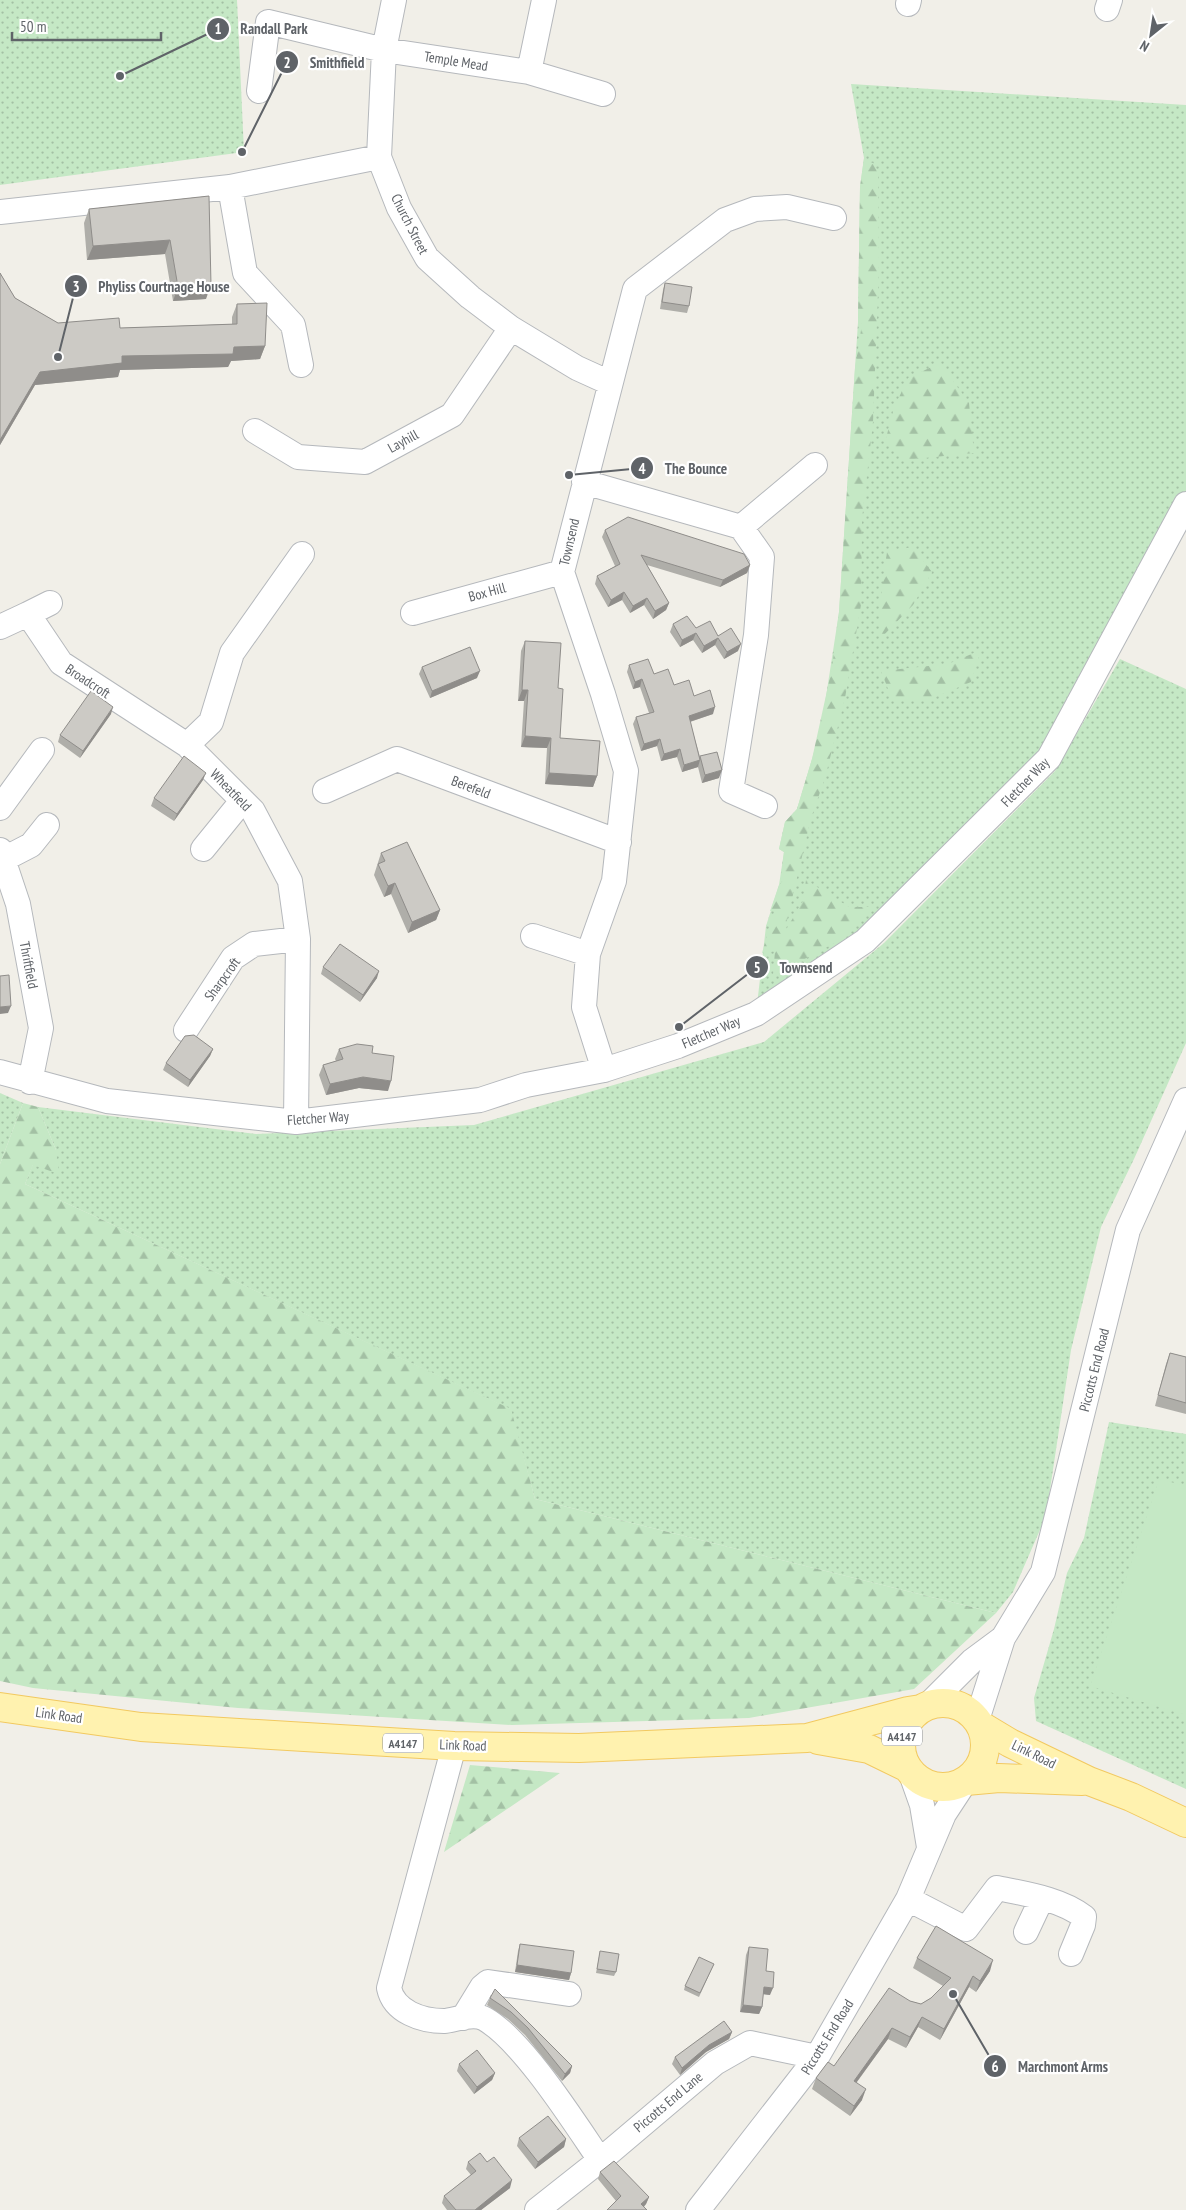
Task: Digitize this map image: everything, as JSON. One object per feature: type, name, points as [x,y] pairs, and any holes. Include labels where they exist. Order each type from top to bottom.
[{"type":"main road","name":"Link Road","points":[[0,1707],[141,1726],[454,1746],[579,1748],[807,1738],[936,1704],[959,1706],[978,1723],[1010,1743],[1089,1781],[1131,1797],[1186,1823]]},
{"type":"main road","name":"A4147","points":[[909,1770],[902,1753],[902,1736],[909,1721],[923,1708]]},
{"type":"main road","points":[[965,1781],[980,1765],[984,1755],[985,1745],[978,1723]]},
{"type":"main road","name":"Link Road","points":[[807,1738],[869,1749],[909,1770],[917,1778],[935,1787],[955,1786],[965,1781],[999,1778],[1089,1781]]},
{"type":"street","name":"Church Street","points":[[394,0],[384,50],[379,157],[399,208],[427,258],[470,297],[511,328],[577,368],[610,383]]},
{"type":"street","points":[[529,72],[544,0]]},
{"type":"street","name":"Temple Mead","points":[[259,91],[268,22],[384,50],[529,72],[603,94]]},
{"type":"street","points":[[0,212],[230,187],[379,157]]},
{"type":"street","points":[[230,187],[245,272],[293,325],[301,365]]},
{"type":"street","name":"Townsend","points":[[604,1070],[584,1007],[588,954],[614,881],[626,771],[562,572],[635,289],[726,220],[755,209],[787,207],[834,218]]},
{"type":"street","name":"Layhill","points":[[255,431],[298,457],[365,462],[452,414],[511,328]]},
{"type":"street","points":[[741,527],[815,465]]},
{"type":"street","points":[[584,482],[741,527],[762,558],[756,635],[730,791],[765,806]]},
{"type":"street","name":"Fletcher Way","points":[[0,1072],[30,1082],[106,1101],[296,1122],[480,1100],[526,1085],[604,1070],[678,1046],[756,1014],[865,941],[1049,758],[1186,504]]},
{"type":"street","points":[[187,745],[211,722],[232,653],[302,554]]},
{"type":"street","name":"Box Hill","points":[[413,613],[562,572]]},
{"type":"street","points":[[0,627],[50,603]]},
{"type":"street","name":"Broadcroft","points":[[28,614],[61,663],[187,745]]},
{"type":"street","name":"Wheatfield","points":[[187,745],[253,811],[290,881],[298,940],[296,1122]]},
{"type":"street","points":[[0,808],[42,750]]},
{"type":"street","name":"Berefeld","points":[[325,791],[396,759],[619,842]]},
{"type":"street","points":[[203,849],[242,801]]},
{"type":"street","points":[[2,854],[31,845],[47,825]]},
{"type":"street","name":"Thriftfield","points":[[2,854],[18,904],[41,1028],[30,1082]]},
{"type":"street","points":[[533,936],[588,954]]},
{"type":"street","name":"Sharpcroft","points":[[186,1030],[233,958],[254,944],[298,940]]},
{"type":"street","name":"Piccotts End Road","points":[[978,1723],[1003,1638],[1044,1572],[1128,1230],[1184,1110]]},
{"type":"street","name":"Piccotts End Road","points":[[923,1708],[972,1661],[1003,1638]]},
{"type":"street","points":[[454,1746],[389,1988],[401,2008],[413,2015],[442,2021],[472,2016],[482,2017],[502,2032],[540,2076],[600,2160]]},
{"type":"street","points":[[909,1770],[922,1805],[929,1848]]},
{"type":"street","name":"Piccotts End Road","points":[[698,2210],[817,2057],[908,1899],[948,1806],[965,1781]]},
{"type":"street","points":[[908,1899],[966,1929],[997,1888],[1042,1898],[1076,1911],[1084,1917],[1083,1925],[1072,1954]]},
{"type":"street","points":[[1026,1932],[1042,1898]]},
{"type":"street","points":[[463,2018],[482,1987],[488,1982],[569,1994]]},
{"type":"street","name":"Piccotts End Lane","points":[[537,2210],[600,2160],[715,2062],[750,2043],[817,2057]]},
{"type":"green space","points":[[0,0],[237,0],[244,152],[0,185]]},
{"type":"green space","points":[[851,84],[1186,105],[1186,504],[1049,758],[865,941],[756,1014],[766,926],[779,885],[784,852],[779,849],[785,822],[797,809],[821,729],[839,612],[858,322],[860,187],[864,158]]},
{"type":"green space","points":[[864,158],[864,161],[873,163],[878,173],[879,264],[873,422],[862,519],[861,605],[845,698],[825,778],[811,818],[784,933],[803,901],[806,880],[849,907],[876,907],[840,940],[773,976],[775,951],[762,953],[770,925],[766,926],[776,911],[770,911],[779,885],[784,879],[781,876],[784,852],[779,849],[785,822],[797,809],[812,759],[832,668],[839,612],[855,368],[862,324],[858,322],[860,187]]},
{"type":"green space","points":[[940,363],[969,403],[974,453],[904,460],[885,442],[894,408],[908,378]]},
{"type":"green space","points":[[912,547],[932,572],[913,605],[880,639],[880,606],[887,552]]},
{"type":"green space","points":[[981,650],[971,682],[928,700],[892,699],[881,671],[948,664]]},
{"type":"green space","points":[[1120,659],[1186,689],[1186,1043],[1101,1227],[1071,1350],[1046,1516],[1013,1592],[996,1613],[535,1499],[510,1409],[25,1184],[33,1164],[56,1150],[38,1107],[256,1134],[474,1125],[764,1042],[884,943],[1055,771]]},
{"type":"green space","points":[[0,1093],[23,1103],[0,1164]]},
{"type":"green space","points":[[23,1103],[38,1107],[56,1150],[59,1174],[33,1165],[25,1184],[511,1409],[535,1499],[996,1613],[914,1689],[749,1718],[512,1725],[238,1708],[33,1688],[0,1681],[0,1164]]},
{"type":"green space","points":[[1109,1422],[1186,1434],[1186,1789],[1036,1721],[1034,1698],[1054,1629],[1067,1573],[1084,1538]]},
{"type":"green space","points":[[1159,1479],[1186,1486],[1186,1715],[1090,1686]]},
{"type":"green space","points":[[470,1765],[560,1773],[444,1852]]},
{"type":"building","points":[[209,196],[211,285],[178,287],[170,240],[93,246],[89,209]]},
{"type":"building","points":[[0,273],[15,298],[58,323],[119,318],[120,328],[237,324],[237,304],[267,303],[265,346],[234,347],[233,354],[122,356],[122,363],[40,372],[0,440]]},
{"type":"building","points":[[665,283],[692,287],[689,306],[662,302]]},
{"type":"building","points":[[628,517],[744,554],[750,565],[723,580],[641,555],[669,603],[655,611],[647,598],[633,606],[624,592],[611,600],[597,576],[620,564],[605,530]]},
{"type":"building","points":[[687,616],[696,628],[710,621],[718,636],[731,628],[741,644],[727,652],[718,638],[704,646],[696,633],[682,640],[673,624]]},
{"type":"building","points":[[525,641],[561,643],[558,688],[563,689],[560,738],[600,741],[597,776],[549,773],[551,738],[525,736],[528,690],[522,690]]},
{"type":"building","points":[[470,647],[480,671],[432,691],[422,667]]},
{"type":"building","points":[[648,659],[654,674],[668,669],[674,685],[689,680],[694,696],[710,690],[715,707],[689,716],[700,760],[684,765],[680,749],[664,754],[660,739],[644,744],[636,717],[654,712],[642,679],[635,682],[629,665]]},
{"type":"building","points":[[91,691],[113,707],[83,751],[60,735]]},
{"type":"building","points":[[717,752],[722,770],[705,775],[700,756]]},
{"type":"building","points":[[184,756],[206,773],[177,814],[154,798]]},
{"type":"building","points":[[407,842],[440,910],[412,922],[395,883],[388,886],[378,864],[385,861],[381,853]]},
{"type":"building","points":[[340,944],[379,971],[363,995],[323,967]]},
{"type":"building","points":[[9,975],[11,1006],[0,1007],[0,976]]},
{"type":"building","points":[[194,1035],[213,1049],[190,1080],[166,1063],[185,1036]]},
{"type":"building","points":[[357,1044],[373,1046],[372,1053],[394,1056],[391,1081],[363,1077],[330,1084],[323,1065],[343,1059],[339,1049]]},
{"type":"building","points":[[1170,1353],[1186,1357],[1186,1403],[1158,1395]]},
{"type":"building","points":[[936,1926],[993,1960],[980,1981],[973,1976],[944,2029],[922,2017],[910,2037],[892,2028],[854,2081],[866,2089],[854,2106],[816,2078],[828,2062],[834,2066],[889,1988],[910,2001],[921,2004],[931,1998],[951,1978],[917,1958]]},
{"type":"building","points":[[520,1944],[574,1951],[571,1973],[517,1965]]},
{"type":"building","points":[[749,1947],[768,1949],[766,1971],[774,1972],[773,1988],[764,1987],[762,2007],[743,2005]]},
{"type":"building","points":[[600,1951],[619,1954],[616,1972],[597,1969]]},
{"type":"building","points":[[699,1957],[714,1964],[700,1993],[685,1986]]},
{"type":"building","points":[[495,1989],[572,2066],[565,2074],[528,2028],[511,2012],[490,1998]]},
{"type":"building","points":[[724,2021],[732,2032],[709,2045],[682,2068],[675,2057]]},
{"type":"building","points":[[477,2050],[495,2073],[477,2087],[459,2064]]},
{"type":"building","points":[[548,2116],[566,2139],[538,2162],[519,2138]]},
{"type":"building","points":[[480,2153],[487,2162],[494,2157],[512,2180],[475,2210],[456,2210],[444,2196],[476,2171],[468,2162]]},
{"type":"building","points":[[614,2161],[649,2197],[641,2204],[647,2210],[607,2210],[621,2196],[600,2172]]},
{"type":"place","name":"Randall Park","points":[[120,76]]},
{"type":"place","name":"Smithfield","points":[[242,152]]},
{"type":"place","name":"Phyliss Courtnage House","points":[[58,357]]},
{"type":"place","name":"The Bounce","points":[[569,475]]},
{"type":"place","name":"Townsend","points":[[679,1027]]},
{"type":"place","name":"Marchmont Arms","points":[[953,1994]]}]
